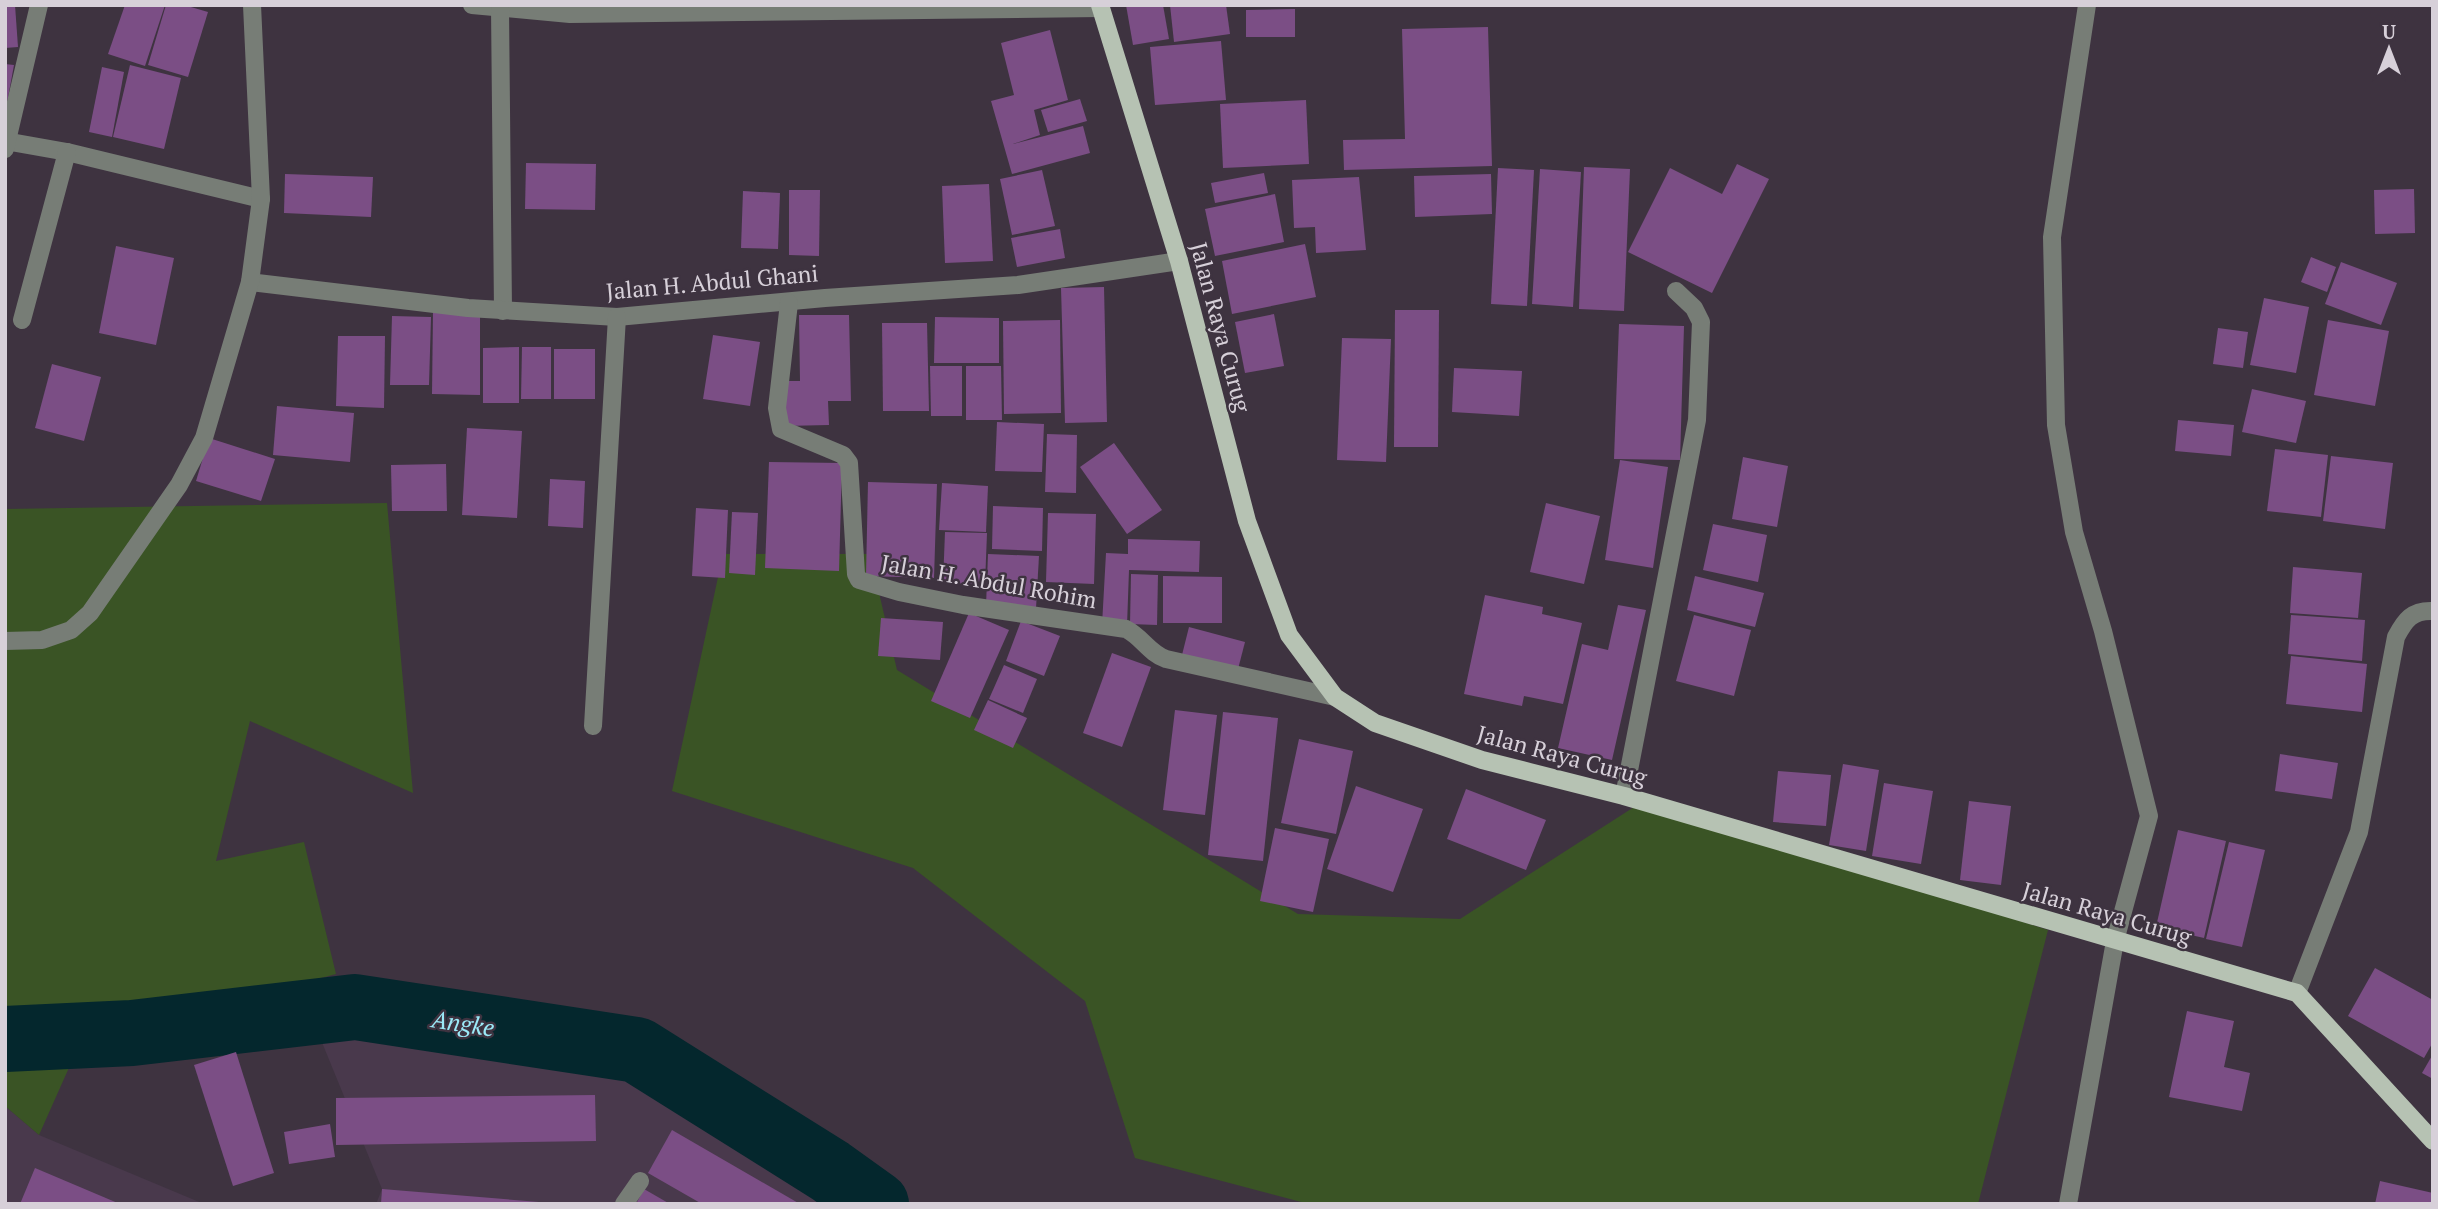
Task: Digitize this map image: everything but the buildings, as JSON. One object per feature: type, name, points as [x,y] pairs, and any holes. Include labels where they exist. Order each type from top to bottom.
[{"type":"main road","name":"Jalan Raya Curug","points":[[1100,7],[1179,261],[1247,521],[1289,635],[1335,697],[1375,723],[1470,756],[1624,796],[2297,993]]},
{"type":"main road","points":[[2297,993],[2433,1141]]},
{"type":"street","points":[[39,5],[6,144],[67,152],[261,199]]},
{"type":"street","points":[[5,641],[42,640],[71,631],[90,613],[179,485],[204,438],[250,282],[261,199],[252,5]]},
{"type":"street","points":[[472,5],[571,10],[1100,7]]},
{"type":"street","points":[[2068,1204],[2115,941],[2149,816],[2103,631],[2074,532],[2056,425],[2052,237],[2087,5]]},
{"type":"street","points":[[500,8],[503,310]]},
{"type":"street","points":[[22,320],[67,152]]},
{"type":"street","name":"Jalan H. Abdul Ghani","points":[[250,282],[503,310],[617,317],[825,298],[1018,285],[1179,261]]},
{"type":"street","points":[[1624,796],[1697,420],[1701,322],[1694,308],[1676,291]]},
{"type":"street","name":"Jalan H. Abdul Rohim","points":[[789,303],[777,408],[778,424],[780,429],[843,456],[849,463],[856,574],[859,580],[899,592],[963,605],[1126,629],[1134,633],[1152,652],[1166,659],[1335,697]]},
{"type":"street","points":[[593,726],[617,317]]},
{"type":"street","points":[[2297,993],[2359,832],[2396,637],[2405,619],[2420,610],[2433,611]]},
{"type":"street","points":[[624,1204],[640,1181]]},
{"type":"shaded area","points":[[599,1035],[763,1094],[881,1204],[376,1204],[382,1189],[321,1040]]},
{"type":"shaded area","points":[[5,1106],[39,1135],[204,1204],[5,1204]]},
{"type":"green space","points":[[387,503],[413,793],[250,721],[216,861],[304,842],[336,974],[80,1043],[39,1135],[5,1106],[5,509]]},
{"type":"green space","points":[[723,554],[870,554],[897,670],[1298,914],[1460,919],[1648,798],[2048,930],[1978,1204],[1309,1204],[1135,1158],[1085,1001],[913,868],[672,791]]},
{"type":"waterway","name":"Angke","points":[[5,1039],[132,1033],[355,1007],[637,1050],[830,1171],[876,1204]]}]
